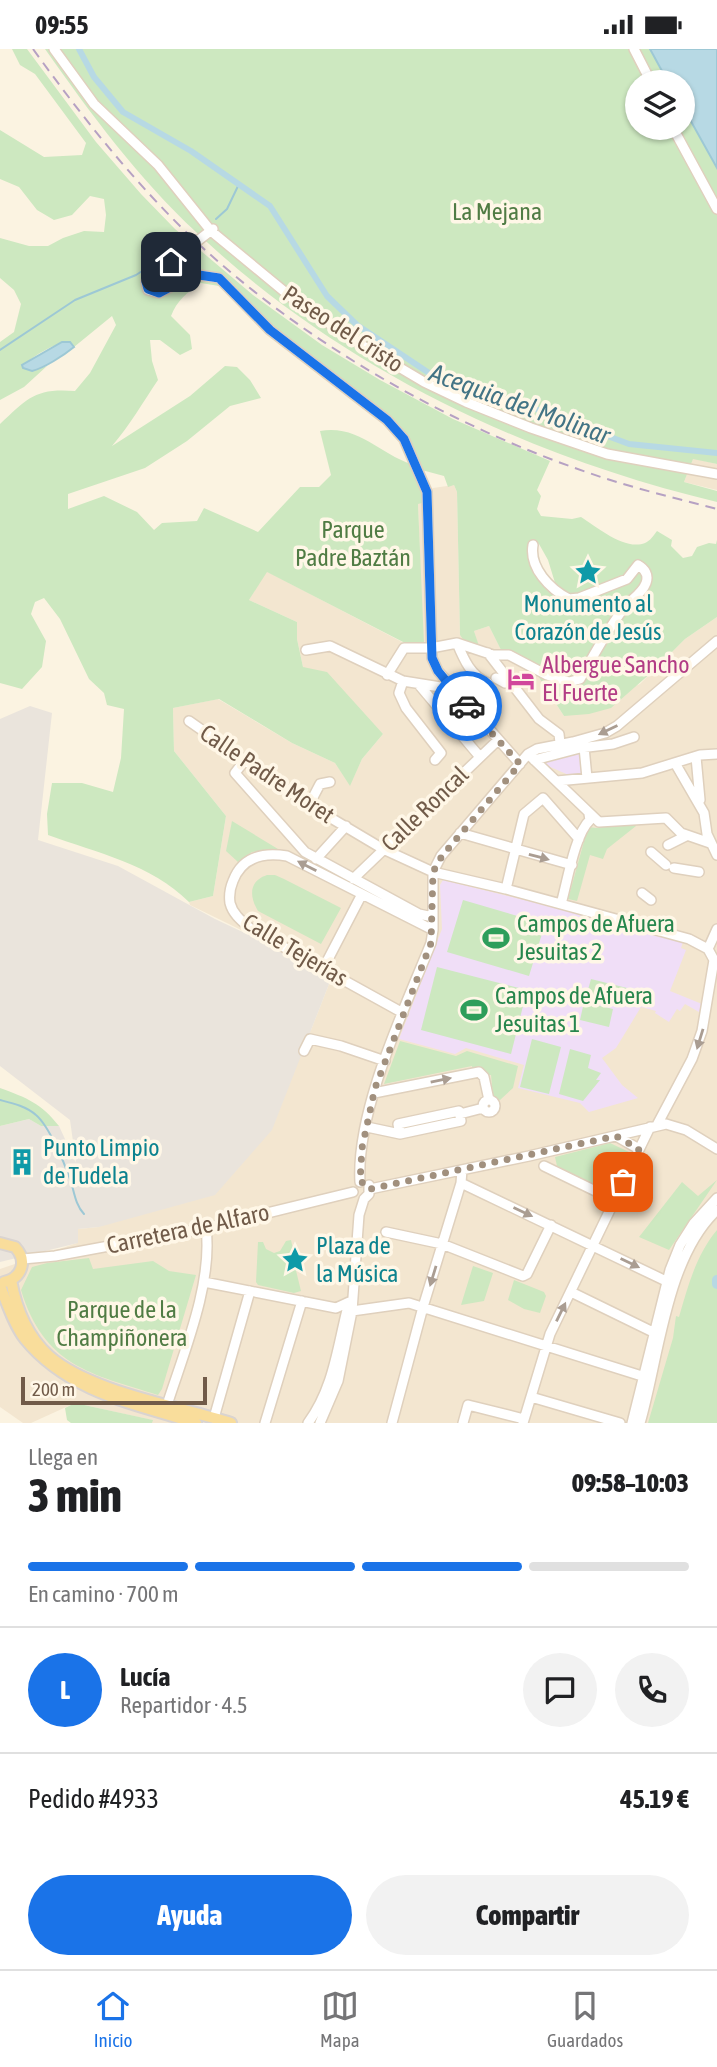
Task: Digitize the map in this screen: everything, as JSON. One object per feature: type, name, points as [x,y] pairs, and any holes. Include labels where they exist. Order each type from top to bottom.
[{"type":"main road","points":[[0,1243],[15,1247],[23,1259],[21,1270],[4,1283],[30,1334],[49,1356],[77,1374],[165,1414],[196,1423]]},
{"type":"main road","points":[[165,1414],[214,1418],[230,1423]]},
{"type":"street","name":"Paseo del Cristo","points":[[54,49],[94,104],[158,165],[212,230],[276,286],[317,316],[424,381],[466,402],[531,428],[607,454],[717,474]]},
{"type":"street","points":[[634,49],[645,70]]},
{"type":"street","points":[[680,140],[717,209]]},
{"type":"street","points":[[212,230],[148,279],[148,289],[159,293],[187,278],[199,275],[219,278],[270,330],[387,420],[404,439],[427,492],[432,658],[438,671],[456,693],[520,764]]},
{"type":"street","points":[[387,675],[404,648],[431,648],[457,643],[488,653],[509,655],[547,675],[569,682],[580,679],[625,606],[642,591],[647,581],[644,569],[638,565],[627,579],[579,598],[569,599],[554,589],[540,572],[534,560],[533,545]]},
{"type":"street","points":[[360,1182],[359,1167],[374,1093],[431,943],[433,872],[442,856],[520,764],[537,749],[602,734],[617,726],[717,641]]},
{"type":"street","points":[[457,643],[465,661],[479,679]]},
{"type":"street","points":[[306,650],[330,646],[403,681],[456,693],[479,679],[511,683]]},
{"type":"street","points":[[488,653],[539,719],[559,734],[560,743]]},
{"type":"street","points":[[403,681],[399,693],[406,708],[441,753],[435,760]]},
{"type":"street","points":[[420,686],[480,757]]},
{"type":"street","name":"Calle Padre Moret","points":[[189,721],[309,805],[383,849],[433,872],[689,939],[708,949]]},
{"type":"street","points":[[531,757],[612,744],[634,737]]},
{"type":"street","name":"Calle Roncal","points":[[353,879],[498,740]]},
{"type":"street","points":[[584,747],[587,778]]},
{"type":"street","points":[[557,781],[642,773],[675,762],[717,754]]},
{"type":"street","points":[[699,756],[703,809],[710,843],[717,855]]},
{"type":"street","points":[[531,757],[599,822],[666,817],[686,835],[710,843]]},
{"type":"street","points":[[244,760],[235,773],[305,852],[419,914],[433,917]]},
{"type":"street","points":[[675,762],[703,809]]},
{"type":"street","points":[[309,805],[320,784],[330,782]]},
{"type":"street","points":[[506,889],[524,814],[542,798],[579,839]]},
{"type":"street","points":[[571,831],[589,814]]},
{"type":"street","points":[[561,904],[579,839],[584,825],[590,820],[589,814]]},
{"type":"street","name":"Calle Padre Moret","points":[[316,859],[346,827]]},
{"type":"street","points":[[460,834],[572,865]]},
{"type":"street","points":[[668,845],[686,835]]},
{"type":"street","points":[[651,852],[670,866],[699,872]]},
{"type":"street","name":"Calle Tejerías","points":[[403,1013],[251,929],[236,916],[230,904],[230,888],[236,872],[247,861],[272,853],[287,856],[433,930]]},
{"type":"street","points":[[642,893],[651,900]]},
{"type":"street","points":[[323,969],[362,894]]},
{"type":"street","points":[[463,1423],[468,1405],[524,1421],[546,1346],[570,1292],[639,1149],[695,1052],[702,1031],[714,960],[708,949],[717,929]]},
{"type":"street","points":[[713,967],[717,978]]},
{"type":"street","points":[[304,1051],[310,1039],[385,1061]]},
{"type":"street","points":[[367,1127],[400,1134],[398,1124],[459,1111],[460,1114],[486,1104],[484,1077],[480,1072],[374,1093]]},
{"type":"street","points":[[370,1189],[653,1126],[676,1126],[716,1147]]},
{"type":"street","points":[[616,1136],[639,1149]]},
{"type":"street","points":[[544,1166],[614,1200]]},
{"type":"street","points":[[392,1423],[423,1307],[461,1183],[462,1170]]},
{"type":"street","points":[[320,1423],[338,1381],[351,1306],[359,1221],[358,1196],[354,1187],[360,1182],[366,1183],[370,1189]]},
{"type":"street","points":[[461,1183],[666,1281]]},
{"type":"street","points":[[358,1196],[369,1194],[370,1189]]},
{"type":"street","name":"Carretera de Alfaro","points":[[23,1259],[55,1256],[206,1228],[358,1196]]},
{"type":"street","points":[[632,1423],[666,1281],[680,1245],[694,1223],[717,1198]]},
{"type":"street","points":[[640,1423],[678,1272],[696,1236],[717,1210]]},
{"type":"street","points":[[386,1231],[442,1244],[523,1276],[527,1274],[551,1226]]},
{"type":"street","points":[[165,1414],[204,1282],[208,1245],[206,1228]]},
{"type":"street","points":[[204,1282],[336,1308],[409,1303],[645,1377]]},
{"type":"street","points":[[214,1418],[250,1291]]},
{"type":"street","points":[[570,1292],[655,1333]]},
{"type":"street","points":[[265,1423],[302,1301]]},
{"type":"street","points":[[308,1423],[330,1382],[343,1325],[351,1306]]},
{"type":"street","points":[[336,1308],[343,1325]]},
{"type":"street","points":[[531,1397],[620,1423]]},
{"type":"shaded area","points":[[693,458],[717,464],[717,490],[684,482]]},
{"type":"shaded area","points":[[454,485],[457,492],[460,635],[478,645],[474,631],[489,626],[501,650],[512,652],[522,665],[538,676],[564,716],[640,684],[685,639],[717,617],[717,1423],[152,1423],[152,1420],[75,1403],[31,1423],[23,1423],[0,1407],[0,1269],[77,1243],[78,1229],[99,1227],[311,1030],[331,979],[313,965],[190,905],[189,902],[213,896],[226,816],[174,751],[173,708],[218,699],[292,743],[335,763],[350,785],[362,759],[383,734],[303,667],[297,639],[297,622],[249,600],[266,571],[404,643],[423,644],[418,503],[433,488]]},
{"type":"shaded area","points":[[30,706],[52,713],[38,840],[118,866],[215,919],[313,965],[331,979],[272,1130],[215,1195],[99,1227],[78,1229],[78,1243],[0,1262],[0,1126],[29,1119],[41,1126],[59,1126],[76,1163],[70,1120],[0,1066],[0,719]]},
{"type":"shaded area","points":[[581,750],[584,776],[571,776],[545,762],[546,759]]},
{"type":"shaded area","points":[[443,880],[674,937],[683,942],[681,948],[686,950],[670,991],[702,1004],[699,1012],[685,1004],[680,1011],[677,1009],[669,1022],[655,1013],[656,1011],[641,1007],[616,1048],[602,1058],[622,1085],[638,1098],[589,1112],[580,1103],[518,1088],[524,1065],[466,1048],[455,1054],[399,1039],[442,929],[440,885]]},
{"type":"green space","name":"Parque Padre Baztán","points":[[12,49],[27,49],[96,142],[141,194],[175,229],[253,295],[322,345],[380,380],[453,419],[550,461],[537,490],[541,496],[537,509],[541,516],[572,519],[581,517],[612,537],[629,544],[645,543],[657,531],[672,540],[671,546],[683,558],[692,556],[697,547],[716,544],[717,540],[717,617],[685,639],[611,708],[589,714],[564,716],[538,676],[521,664],[526,660],[512,652],[501,650],[489,626],[474,631],[479,646],[465,642],[460,635],[457,492],[454,485],[448,487],[444,476],[418,469],[427,492],[426,502],[418,504],[424,644],[405,643],[267,572],[249,600],[297,622],[297,639],[303,667],[327,672],[383,734],[362,759],[350,786],[335,763],[292,743],[219,699],[173,708],[174,751],[226,816],[213,896],[189,902],[158,878],[141,869],[48,835],[47,814],[52,783],[82,783],[113,792],[121,758],[124,709],[107,705],[104,693],[89,679],[60,619],[44,598],[35,602],[31,614],[46,641],[42,667],[22,689],[0,683],[0,424],[25,401],[41,393],[75,391],[90,373],[116,325],[112,316],[74,347],[70,342],[64,343],[39,354],[23,365],[23,368],[32,371],[47,366],[24,387],[0,400],[0,342],[14,332],[21,304],[14,290],[0,278],[0,238],[29,246],[48,246],[84,231],[104,232],[106,215],[104,199],[90,196],[72,215],[54,220],[37,210],[19,187],[0,179],[0,130],[44,157],[82,155],[86,143],[35,74],[20,65]],"holes":[[[210,272],[226,280],[271,330],[387,419],[405,439],[417,466],[347,432],[320,431],[331,475],[319,487],[300,487],[258,532],[204,508],[197,521],[162,523],[154,530],[137,512],[104,496],[68,509],[68,494],[145,468],[187,441],[230,406],[261,398],[250,380],[237,367],[225,366],[190,396],[112,446],[158,380],[152,361],[150,340],[160,340],[180,355],[192,349],[190,335],[171,316],[173,310],[183,297],[201,283],[225,287],[216,282],[199,279],[158,297],[150,294],[148,289],[159,293],[187,274]],[[532,541],[539,544],[548,560],[556,586],[552,590],[541,580],[531,562]]]},
{"type":"green space","name":"La Mejana","points":[[45,49],[717,49],[717,464],[693,459],[684,482],[717,491],[717,502],[576,460],[439,401],[374,365],[311,325],[252,281],[196,232],[155,190],[98,121]]},
{"type":"green space","points":[[232,821],[278,849],[252,852],[238,862],[226,851]]},
{"type":"green space","points":[[633,821],[636,826],[607,849],[603,859],[590,855],[577,901],[568,899],[588,827],[597,828]]},
{"type":"green space","points":[[267,875],[284,879],[341,908],[321,944],[258,911],[252,890],[257,881]]},
{"type":"green space","name":"Campos de Afuera Jesuitas 2","points":[[463,900],[545,924],[529,976],[447,952]]},
{"type":"green space","name":"Campos de Afuera Jesuitas 1","points":[[437,967],[527,990],[511,1054],[421,1030]]},
{"type":"green space","points":[[591,979],[627,988],[622,1006],[586,997]]},
{"type":"green space","points":[[584,1002],[613,1009],[609,1027],[580,1020]]},
{"type":"green space","points":[[532,1039],[561,1047],[549,1094],[520,1087]]},
{"type":"green space","points":[[400,1041],[456,1056],[467,1051],[518,1066],[513,1088],[500,1100],[493,1097],[491,1075],[487,1075],[482,1068],[473,1071],[472,1066],[384,1084]]},
{"type":"green space","points":[[570,1049],[591,1055],[588,1068],[601,1073],[596,1080],[600,1080],[583,1101],[559,1094]]},
{"type":"green space","points":[[0,1088],[33,1102],[59,1126],[41,1126],[29,1119],[0,1126]]},
{"type":"green space","points":[[610,1143],[630,1155],[612,1194],[557,1166],[555,1157]]},
{"type":"green space","points":[[717,1180],[669,1250],[639,1237],[682,1182],[698,1196]]},
{"type":"green space","points":[[717,1230],[717,1423],[648,1423],[673,1338],[676,1316],[679,1317],[698,1260]]},
{"type":"green space","points":[[291,1240],[301,1291],[294,1293],[258,1285],[258,1242],[263,1242],[266,1249],[274,1253],[280,1251],[286,1241]]},
{"type":"green space","name":"Parque de la Champiñonera","points":[[89,1258],[93,1269],[153,1261],[169,1271],[196,1275],[158,1395],[91,1373],[73,1363],[43,1336],[31,1315],[21,1290],[32,1267]]},
{"type":"green space","points":[[473,1266],[493,1273],[484,1301],[461,1305]]},
{"type":"green space","points":[[514,1280],[544,1292],[546,1296],[540,1313],[524,1309],[508,1300]]},
{"type":"green space","points":[[75,1403],[153,1420],[152,1423],[71,1423],[67,1420],[65,1408]]},
{"type":"water","points":[[650,49],[717,49],[717,168],[695,129],[695,70],[661,70]]},
{"type":"water","points":[[62,342],[70,342],[74,347],[37,369],[32,371],[23,368],[22,365]]},
{"type":"waterway","name":"Acequia del Molinar","points":[[79,49],[94,77],[123,112],[191,151],[270,206],[327,296],[357,325],[429,373],[629,444],[717,453]]},
{"type":"waterway","points":[[216,219],[227,209],[239,184]]},
{"type":"waterway","points":[[0,350],[75,300],[136,275],[165,256],[176,244],[187,243]]},
{"type":"waterway","points":[[0,1100],[28,1109],[41,1120],[60,1154],[84,1214]]},
{"type":"railway","points":[[33,49],[106,144],[186,232],[278,310],[329,345],[436,408],[491,434],[604,478],[717,509]]},
{"type":"way so far","points":[[467,706],[520,764],[442,856],[433,872],[431,943],[375,1088],[362,1148],[360,1182],[369,1185],[370,1189],[616,1136],[639,1149],[623,1182]]},
{"type":"place","name":"Monumento al Corazón de Jesús","points":[[588,572]]},
{"type":"place","name":"Albergue Sancho El Fuerte","points":[[521,679]]},
{"type":"place","name":"Campos de Afuera Jesuitas 2","points":[[496,938]]},
{"type":"place","name":"Campos de Afuera Jesuitas 1","points":[[474,1010]]},
{"type":"place","name":"Punto Limpio de Tudela","points":[[22,1162]]},
{"type":"place","name":"Plaza de la Música","points":[[295,1260]]},
{"type":"route","points":[[171,262],[148,279],[148,289],[159,293],[187,278],[199,275],[219,278],[270,330],[387,420],[404,439],[427,492],[432,658],[438,671],[467,706]]}]
